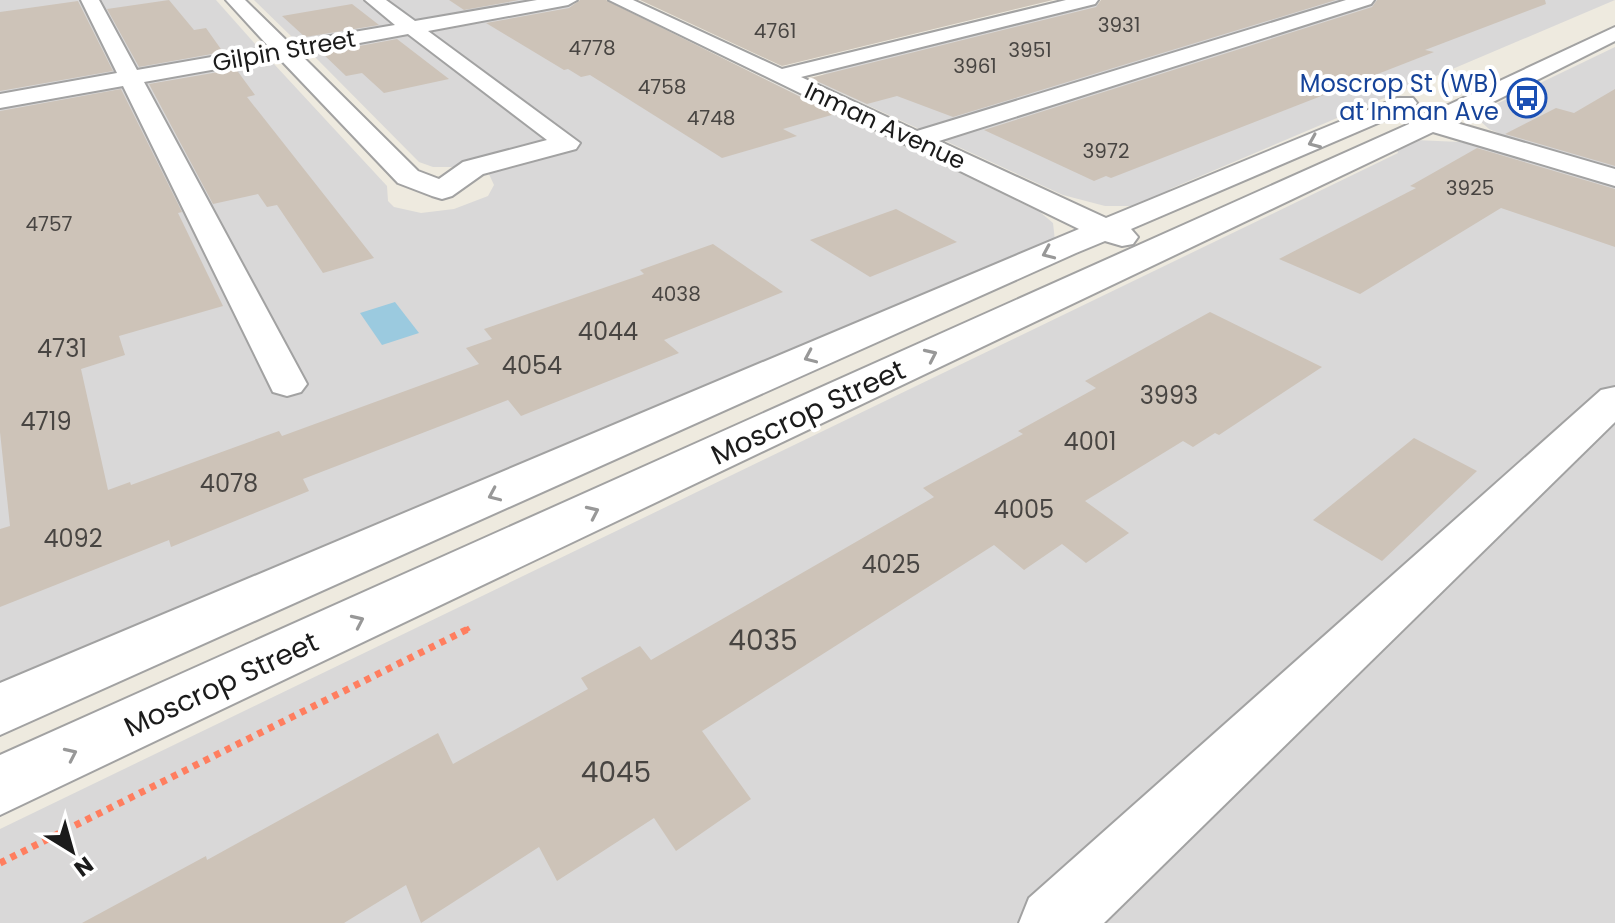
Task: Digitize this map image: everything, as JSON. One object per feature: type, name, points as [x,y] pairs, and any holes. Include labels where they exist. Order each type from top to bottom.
[{"type":"street","points":[[90,0],[287,384]]},
{"type":"street","points":[[235,0],[408,177],[442,190],[473,168],[567,143],[374,0]]},
{"type":"street","name":"Gilpin Street","points":[[0,101],[568,0]]},
{"type":"street","name":"Inman Avenue","points":[[618,0],[1153,252]]},
{"type":"street","points":[[779,76],[1089,0]]},
{"type":"street","points":[[915,140],[1365,0]]},
{"type":"street","name":"Moscrop Street","points":[[0,710],[1106,229],[1389,110],[1615,8]]},
{"type":"street","name":"Moscrop Street","points":[[0,786],[1431,123],[1615,33]]},
{"type":"street","points":[[1389,110],[1615,178]]},
{"type":"street","points":[[1054,923],[1615,399]]},
{"type":"shaded area","points":[[0,0],[216,0],[257,46],[245,53],[0,96]]},
{"type":"shaded area","points":[[254,0],[548,0],[307,41],[293,38]]},
{"type":"shaded area","points":[[1114,0],[1615,0],[1170,189],[1167,196],[1137,206],[1105,206],[1063,195],[815,79],[830,71]]},
{"type":"shaded area","points":[[583,3],[608,3],[1040,212],[1053,223],[1055,241],[0,685],[0,107],[223,67],[274,64],[387,186],[388,201],[394,207],[421,213],[454,209],[488,196],[494,185],[488,172],[460,167],[433,167],[419,162],[314,56],[322,50],[356,42]]},
{"type":"shaded area","points":[[1615,47],[1615,172],[1517,141],[1489,129],[1478,119],[1482,111]]},
{"type":"shaded area","points":[[1415,140],[1460,142],[1615,184],[1615,923],[0,923],[0,829],[1398,153],[1396,147]]},
{"type":"water","points":[[395,302],[419,333],[382,345],[360,313]]},
{"type":"building","points":[[169,0],[194,30],[206,28],[223,52],[139,67],[107,9]]},
{"type":"building","points":[[449,0],[519,0],[464,10]]},
{"type":"building","points":[[580,0],[606,0],[835,114],[783,129],[797,136],[722,158],[590,75],[581,77],[568,69],[564,70],[486,23],[569,8]]},
{"type":"building","points":[[640,0],[1053,0],[782,66]]},
{"type":"building","points":[[1101,0],[1336,0],[953,117],[897,96],[867,104],[810,78],[1096,7]]},
{"type":"building","points":[[1377,0],[1545,0],[1546,4],[1425,50],[1434,52],[1111,178],[1106,176],[1094,181],[984,130],[1372,7]]},
{"type":"building","points":[[78,1],[113,71],[0,91],[0,12]]},
{"type":"building","points":[[352,4],[379,25],[305,37],[282,16]]},
{"type":"building","points":[[397,39],[449,79],[384,93],[362,73],[346,76],[322,53]]},
{"type":"building","points":[[236,69],[255,95],[247,97],[374,258],[323,273],[277,205],[267,207],[258,194],[213,204],[149,84]]},
{"type":"building","points":[[121,89],[182,212],[178,213],[223,306],[119,336],[125,355],[81,369],[108,490],[130,482],[131,485],[279,431],[282,436],[479,364],[466,348],[492,339],[484,329],[644,274],[640,270],[713,244],[783,292],[664,340],[679,353],[521,416],[508,400],[303,479],[309,491],[171,547],[169,540],[0,607],[0,529],[10,526],[0,432],[0,111]]},
{"type":"building","points":[[1615,89],[1615,166],[1505,134],[1556,108],[1574,113]]},
{"type":"building","points":[[1477,148],[1615,189],[1615,247],[1501,208],[1360,294],[1279,259],[1416,188],[1410,186]]},
{"type":"building","points":[[896,209],[957,242],[870,277],[810,240]]},
{"type":"building","points":[[1210,312],[1322,367],[1219,435],[1215,433],[1193,447],[1183,441],[1085,501],[1129,533],[1086,563],[1062,544],[1024,570],[994,545],[702,731],[751,799],[676,851],[654,818],[557,881],[539,847],[421,923],[406,885],[344,923],[82,923],[206,856],[207,860],[438,733],[453,764],[588,689],[581,678],[640,646],[651,660],[934,497],[923,488],[1023,434],[1018,431],[1096,388],[1085,381]]},
{"type":"building","points":[[1414,438],[1477,471],[1382,561],[1313,520]]},
{"type":"place","name":"Moscrop St (WB) at Inman Ave","points":[[1527,98]]}]
